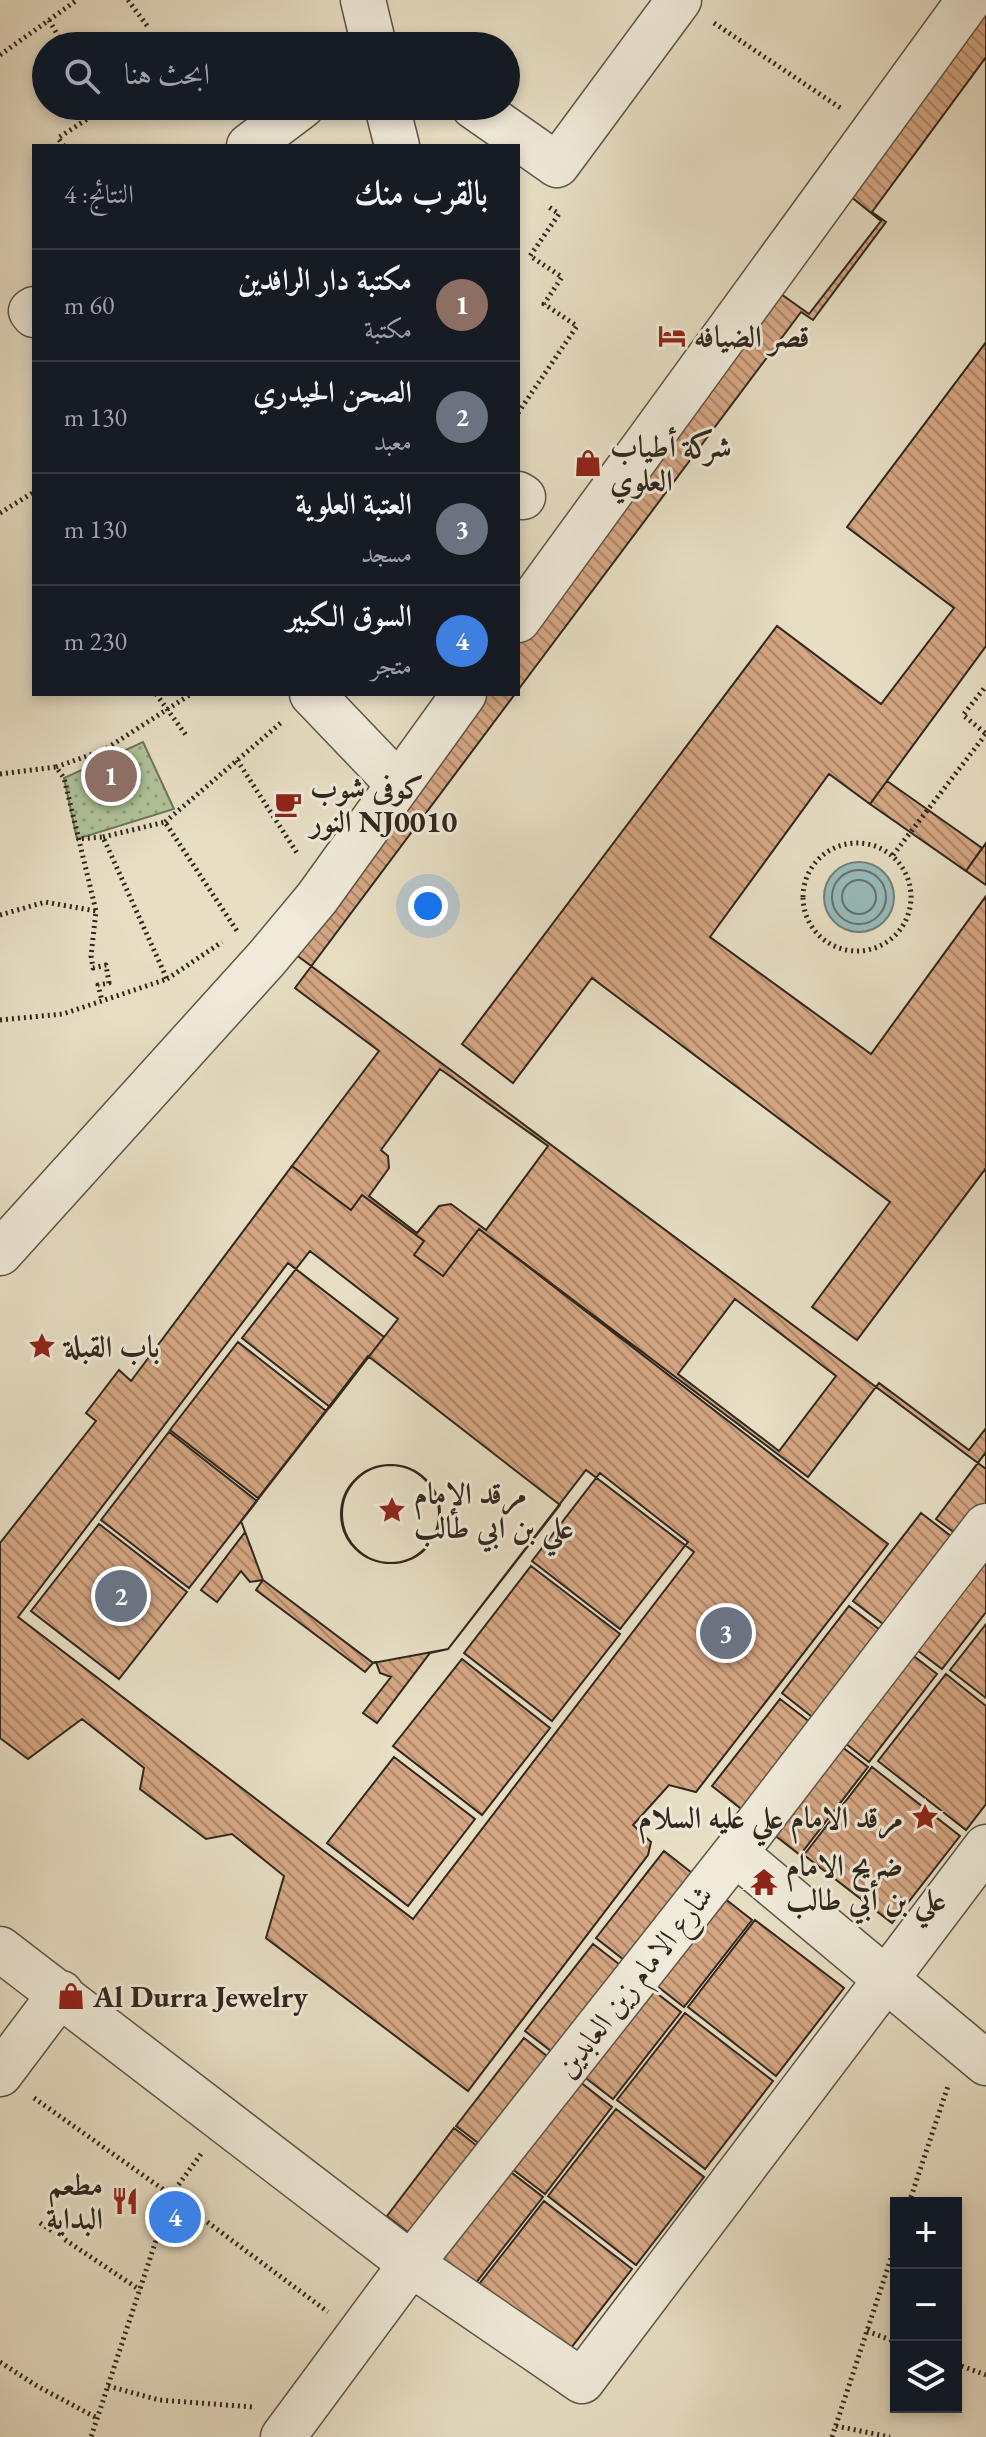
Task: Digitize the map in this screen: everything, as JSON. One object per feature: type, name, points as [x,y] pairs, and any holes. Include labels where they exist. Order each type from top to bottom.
[{"type":"street","points":[[520,617],[969,0]]},
{"type":"street","points":[[493,120],[557,165],[693,9]]},
{"type":"street","points":[[252,144],[283,120]]},
{"type":"street","points":[[390,120],[396,144]]},
{"type":"street","points":[[314,696],[398,784]]},
{"type":"street","points":[[0,1253],[267,958],[317,898],[463,696]]},
{"type":"street","name":"شارع الامام زين العابدين","points":[[294,2422],[411,2264],[735,1853],[986,1526]]},
{"type":"street","points":[[0,1949],[411,2264],[582,2381],[986,1847]]},
{"type":"street","points":[[735,1853],[974,2053]]},
{"type":"street","points":[[0,2074],[61,1993]]},
{"type":"path","points":[[32,32],[77,0]]},
{"type":"path","points":[[128,0],[148,27]]},
{"type":"path","points":[[693,9],[875,131]]},
{"type":"path","points":[[49,20],[56,32]]},
{"type":"path","points":[[0,55],[32,32]]},
{"type":"path","points":[[62,144],[58,138],[86,120]]},
{"type":"path","points":[[520,410],[577,326],[544,304],[562,277],[530,256],[559,214],[534,198],[557,165]]},
{"type":"path","points":[[0,513],[32,493]]},
{"type":"path","points":[[893,855],[985,733],[963,715],[986,686]]},
{"type":"path","points":[[158,696],[186,735]]},
{"type":"path","points":[[0,774],[56,767],[104,750],[188,696]]},
{"type":"path","points":[[77,839],[103,837],[165,822],[310,696]]},
{"type":"path","points":[[237,760],[303,862]]},
{"type":"path","points":[[56,767],[64,778],[96,911],[91,956],[93,968],[106,965],[109,983],[98,985],[102,1001]]},
{"type":"path","points":[[165,822],[238,932]]},
{"type":"path","points":[[0,1020],[63,1014],[167,979],[103,837]]},
{"type":"path","points":[[847,843],[866,843],[893,855],[908,876],[912,895],[909,914],[900,930],[888,942],[872,949],[855,951],[838,948],[824,940],[812,927],[805,911],[807,878],[815,862],[829,850],[847,843]]},
{"type":"path","points":[[0,915],[45,902],[96,911]]},
{"type":"path","points":[[912,2197],[974,2053]]},
{"type":"path","points":[[0,2074],[171,2195],[360,2335]]},
{"type":"path","points":[[91,2437],[171,2195],[225,2121]]},
{"type":"path","points":[[40,2223],[140,2290]]},
{"type":"path","points":[[832,2437],[890,2261]]},
{"type":"path","points":[[867,2331],[893,2341]]},
{"type":"path","points":[[0,2362],[97,2418]]},
{"type":"path","points":[[962,2366],[986,2375]]},
{"type":"path","points":[[108,2386],[159,2400],[294,2422]]},
{"type":"path","points":[[836,2426],[890,2437]]},
{"type":"green space","points":[[143,742],[174,809],[77,839],[64,778]]},
{"type":"water","points":[[859,862],[878,868],[888,878],[894,897],[888,916],[878,926],[859,932],[840,926],[830,916],[824,897],[830,878],[840,868]]},
{"type":"building","points":[[986,0],[986,646],[870,804],[829,774],[710,937],[871,1054],[986,896],[986,1469],[283,945],[468,696],[520,696],[520,625],[771,287],[809,314],[881,221],[839,187]]},
{"type":"building","points":[[986,57],[986,342],[847,527],[954,608],[881,704],[777,626],[462,1044],[513,1083],[592,978],[890,1202],[812,1307],[857,1340],[986,1168],[986,1428],[969,1450],[879,1383],[808,1477],[479,1229],[443,1276],[414,1255],[424,1241],[362,1195],[351,1210],[292,1166],[379,1051],[295,988],[514,696],[520,696],[520,687],[801,312],[813,320],[886,222],[872,212]],"holes":[[[440,1069],[548,1146],[486,1230],[451,1204],[439,1206],[417,1233],[369,1196],[389,1168],[388,1156],[381,1150]],[[735,1299],[836,1376],[779,1451],[678,1374]]]},
{"type":"building","points":[[887,781],[982,848],[966,871],[870,804]]},
{"type":"building","points":[[986,843],[986,885],[966,871]]},
{"type":"building","points":[[292,1166],[351,1210],[362,1195],[424,1241],[414,1255],[443,1276],[479,1229],[888,1544],[696,1792],[669,1785],[633,1825],[651,1842],[648,1855],[468,2091],[266,1938],[284,1876],[232,1834],[206,1839],[140,1789],[144,1768],[82,1719],[28,1759],[0,1738],[0,1543],[96,1421],[86,1413],[119,1370],[131,1381]],"holes":[[[288,1263],[384,1337],[241,1521],[245,1532],[201,1590],[217,1602],[241,1571],[250,1582],[263,1580],[373,1663],[376,1662],[380,1673],[391,1677],[363,1713],[377,1723],[430,1653],[448,1649],[586,1470],[694,1552],[413,1919],[18,1617]]]},
{"type":"building","points":[[310,1251],[398,1319],[330,1407],[242,1338]]},
{"type":"building","points":[[238,1342],[326,1411],[258,1498],[170,1430]]},
{"type":"building","points":[[368,1356],[560,1505],[448,1649],[373,1663],[263,1580],[241,1521]]},
{"type":"building","points":[[169,1432],[257,1501],[189,1588],[101,1520]]},
{"type":"building","points":[[986,1452],[986,1556],[936,1519]]},
{"type":"building","points":[[390,1465],[409,1469],[425,1479],[435,1495],[439,1514],[435,1533],[425,1549],[409,1559],[390,1563],[371,1559],[355,1549],[345,1533],[341,1514],[345,1495],[355,1479],[371,1469]]},
{"type":"building","points":[[391,1465],[410,1469],[426,1479],[436,1495],[440,1514],[436,1533],[426,1549],[410,1559],[391,1563],[372,1559],[356,1549],[346,1533],[342,1514],[346,1495],[356,1479],[372,1469]]},
{"type":"building","points":[[600,1473],[688,1542],[620,1629],[532,1561]]},
{"type":"building","points":[[921,1513],[986,1563],[986,1612],[942,1669],[853,1601]]},
{"type":"building","points":[[99,1524],[187,1592],[119,1679],[31,1611]]},
{"type":"building","points":[[531,1566],[620,1634],[552,1721],[464,1653]]},
{"type":"building","points":[[263,1580],[373,1663],[365,1672],[256,1590]]},
{"type":"building","points":[[849,1606],[937,1674],[869,1762],[782,1693]]},
{"type":"building","points":[[986,1624],[986,1698],[950,1670]]},
{"type":"building","points":[[462,1659],[550,1728],[482,1815],[393,1746]]},
{"type":"building","points":[[946,1674],[986,1706],[986,1804],[966,1830],[878,1761]]},
{"type":"building","points":[[780,1699],[868,1767],[800,1855],[712,1786]]},
{"type":"building","points":[[394,1757],[475,1819],[408,1906],[327,1843]]},
{"type":"building","points":[[872,1767],[960,1836],[892,1923],[804,1855]]},
{"type":"building","points":[[664,1851],[752,1920],[684,2007],[596,1938]]},
{"type":"building","points":[[755,1920],[844,1988],[776,2076],[688,2007]]},
{"type":"building","points":[[593,1944],[681,2012],[613,2099],[525,2031]]},
{"type":"building","points":[[685,2013],[773,2081],[705,2169],[617,2100]]},
{"type":"building","points":[[524,2038],[612,2107],[545,2194],[456,2126]]},
{"type":"building","points":[[616,2109],[704,2177],[636,2265],[548,2196]]},
{"type":"building","points":[[454,2128],[543,2197],[475,2284],[387,2216]]},
{"type":"building","points":[[544,2201],[632,2269],[564,2357],[476,2288]]},
{"type":"place","name":"قصر الضيافه","points":[[672,336]]},
{"type":"place","name":"شركة أطياب العلوي","points":[[588,463]]},
{"type":"place","name":"مكتبة دار الرافدين","points":[[111,776]]},
{"type":"place","name":"کوفی شوب النور NJ0010","points":[[288,804]]},
{"type":"place","name":"باب القبلة","points":[[42,1346]]},
{"type":"place","name":"مرقد الإمام علي بن ابي طالب","points":[[392,1510]]},
{"type":"place","name":"الصحن الحيدري","points":[[121,1596]]},
{"type":"place","name":"العتبة العلوية","points":[[726,1633]]},
{"type":"place","name":"مرقد الامام علي عليه السلام","points":[[925,1817]]},
{"type":"place","name":"ضريح الامام علي بن أبي طالب","points":[[764,1882]]},
{"type":"place","name":"Al Durra Jewelry","points":[[71,1996]]},
{"type":"place","name":"مطعم البداية","points":[[125,2201]]},
{"type":"place","name":"السوق الكبير","points":[[175,2217]]}]
